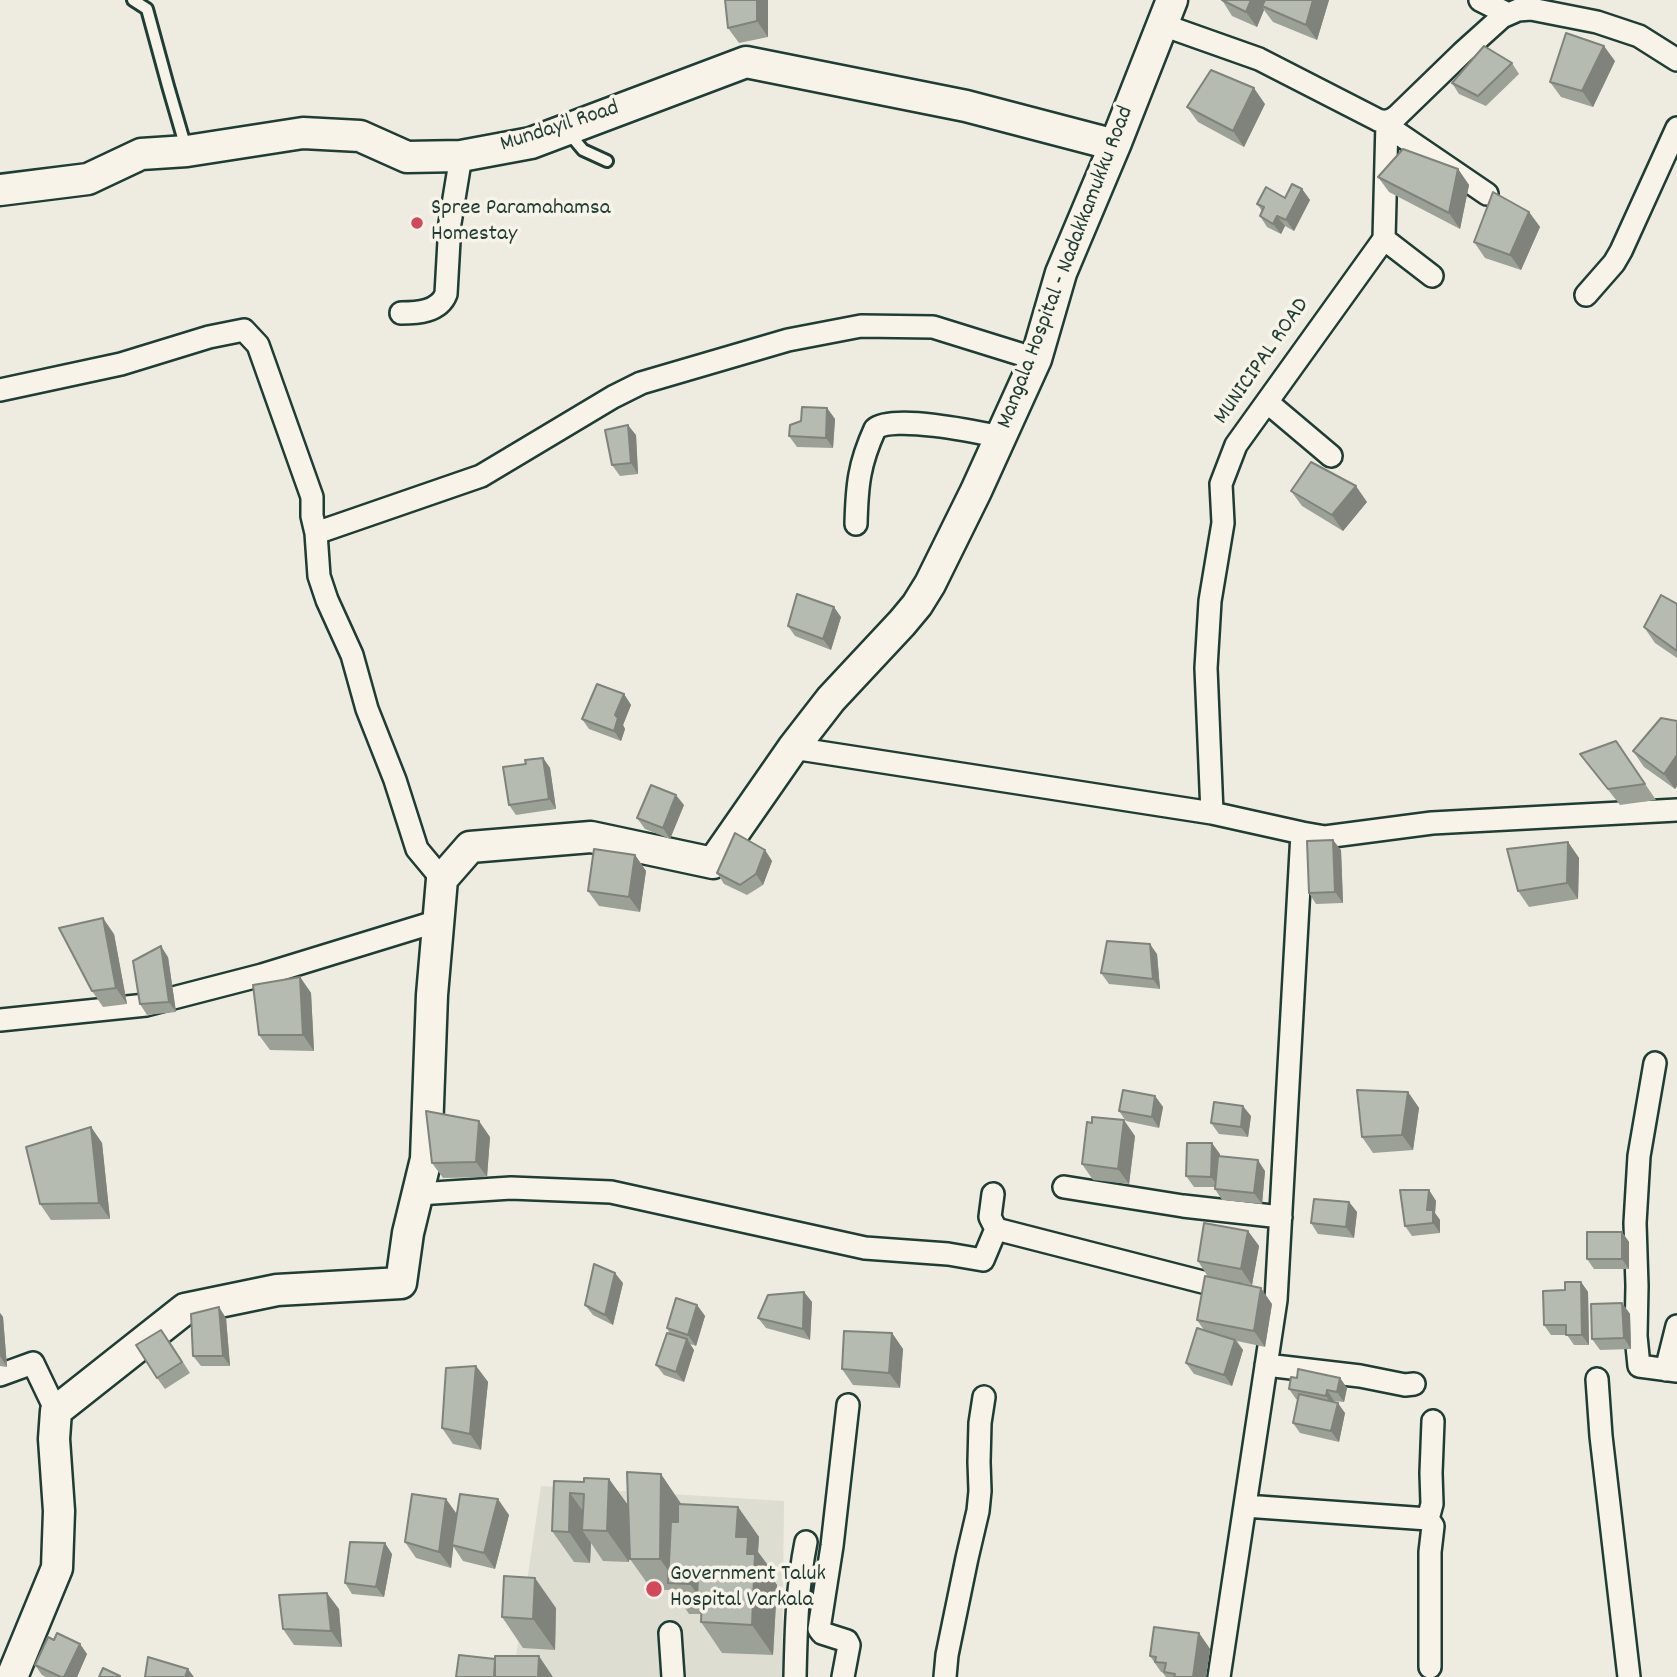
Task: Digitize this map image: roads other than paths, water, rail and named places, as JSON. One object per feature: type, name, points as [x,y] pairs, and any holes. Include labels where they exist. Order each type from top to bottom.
[{"type":"main road","name":"Mangala Hospital - Nadakkamukku Road","points":[[442,879],[470,847],[591,837],[713,863],[793,748],[831,699],[917,605],[941,561],[1036,359],[1061,273],[1168,12]]},
{"type":"main road","name":"Mundayil Road","points":[[0,190],[88,179],[141,154],[187,151],[303,133],[360,136],[407,157],[461,156],[531,143],[746,62],[966,106],[1115,145]]},
{"type":"main road","points":[[12,1677],[57,1568],[59,1511],[54,1439],[56,1411],[185,1309],[277,1290],[401,1283],[408,1233],[426,1158],[432,995],[442,879]]},
{"type":"street","points":[[1480,0],[1508,14]]},
{"type":"street","points":[[1387,122],[1397,116],[1502,17],[1524,9],[1597,22],[1639,36],[1677,60]]},
{"type":"street","points":[[1168,12],[1378,120],[1387,122],[1396,132],[1487,194]]},
{"type":"street","points":[[1387,122],[1384,239],[1432,276]]},
{"type":"street","points":[[1586,295],[1614,263],[1677,128]]},
{"type":"street","points":[[401,313],[426,311],[444,299],[446,294],[450,223],[461,156]]},
{"type":"street","name":"MUNICIPAL ROAD","points":[[1212,813],[1206,668],[1210,601],[1223,523],[1221,484],[1236,445],[1384,239]]},
{"type":"street","points":[[316,533],[481,476],[641,383],[788,340],[861,326],[933,327],[1036,359]]},
{"type":"street","points":[[0,390],[121,364],[209,337],[244,330],[258,345],[312,497],[318,576],[352,655],[367,709],[395,780],[417,849],[442,879]]},
{"type":"street","points":[[1267,402],[1331,456]]},
{"type":"street","points":[[856,524],[861,464],[875,429],[880,425],[948,426],[1001,437]]},
{"type":"street","points":[[793,748],[1212,813],[1325,837],[1432,823],[1677,810]]},
{"type":"street","points":[[1219,1677],[1276,1300],[1302,833]]},
{"type":"street","points":[[0,1020],[146,1005],[262,975],[438,921]]},
{"type":"street","points":[[1655,1063],[1639,1156],[1635,1223],[1636,1336],[1639,1366],[1671,1370],[1677,1326]]},
{"type":"street","points":[[1064,1187],[1183,1206],[1281,1217]]},
{"type":"street","points":[[418,1194],[511,1188],[611,1192],[864,1248],[948,1254],[984,1260],[996,1229],[990,1217],[993,1194]]},
{"type":"street","points":[[996,1229],[1276,1300]]},
{"type":"street","points":[[0,1374],[33,1363],[56,1411]]},
{"type":"street","points":[[1266,1365],[1360,1376],[1405,1385],[1414,1384]]},
{"type":"street","points":[[1597,1379],[1602,1449],[1629,1677]]},
{"type":"street","points":[[945,1677],[947,1655],[978,1511],[984,1397]]},
{"type":"street","points":[[843,1677],[849,1645],[847,1641],[822,1633],[819,1629],[832,1546],[848,1405]]},
{"type":"street","points":[[1428,1519],[1432,1504],[1433,1421]]},
{"type":"street","points":[[1245,1506],[1428,1519]]},
{"type":"street","points":[[1428,1519],[1433,1526],[1430,1552],[1430,1667]]},
{"type":"street","points":[[795,1677],[797,1604],[806,1542]]},
{"type":"street","points":[[670,1633],[673,1677]]},
{"type":"lane","points":[[132,0],[147,9],[187,151]]},
{"type":"lane","points":[[1534,0],[1554,14]]},
{"type":"lane","points":[[566,130],[583,150],[607,160]]},
{"type":"place","name":"Spree Paramahamsa Homestay","points":[[417,223]]},
{"type":"place","name":"Government Taluk Hospital Varkala","points":[[654,1589]]}]
